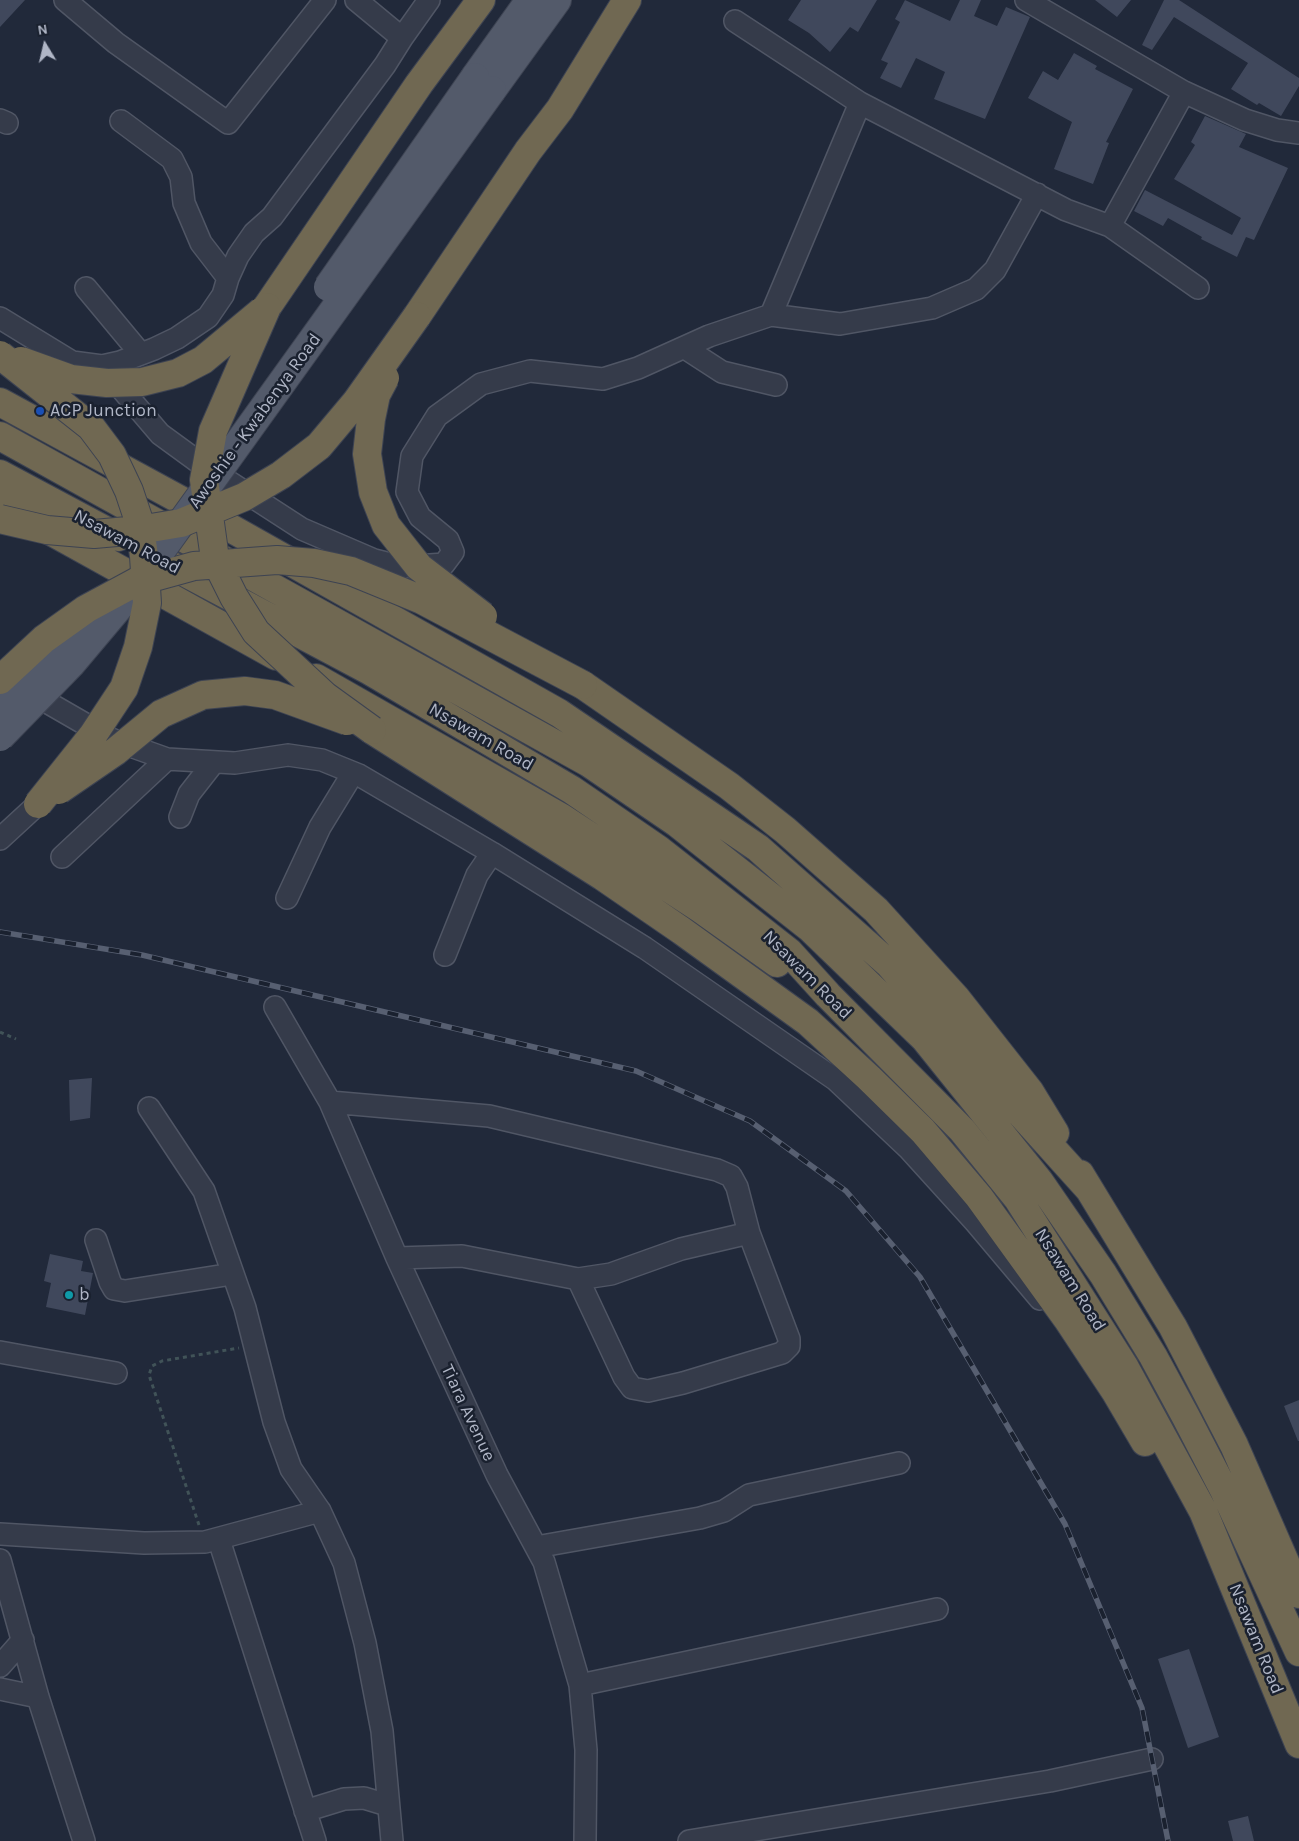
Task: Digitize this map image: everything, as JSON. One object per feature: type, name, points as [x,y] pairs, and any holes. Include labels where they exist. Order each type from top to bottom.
[{"type":"highway","points":[[481,0],[419,84],[267,307],[213,431],[204,480],[215,560],[234,598],[256,632],[326,696],[372,730],[602,876],[808,1022],[923,1131],[980,1197],[1068,1320],[1115,1391],[1185,1513],[1274,1685]]},
{"type":"highway","points":[[0,518],[47,530],[94,534],[139,530],[181,523],[244,497],[281,475],[318,446],[356,402],[417,316],[528,151],[560,109],[627,0]]},
{"type":"highway","points":[[0,355],[71,379],[106,383],[142,382],[178,373],[203,360],[267,307]]},
{"type":"highway","points":[[417,316],[376,395],[371,419],[369,464],[373,492],[386,525],[419,567],[458,599],[729,786],[785,830],[876,910],[956,998],[1030,1092],[1173,1327],[1294,1565],[1299,1594]]},
{"type":"highway","points":[[0,355],[91,427],[112,455],[129,491],[139,521],[144,556],[147,603],[138,647],[124,688],[93,735],[38,804]]},
{"type":"highway","points":[[0,402],[186,503],[559,713],[758,848],[890,964],[1089,1189]]},
{"type":"highway","name":"Nsawam Road","points":[[0,436],[589,763],[685,828],[810,928],[924,1039],[1039,1181],[1103,1274],[1153,1356],[1224,1490],[1299,1652]]},
{"type":"highway","name":"Nsawam Road","points":[[0,474],[370,671],[572,790],[658,849],[789,952],[828,995],[962,1130],[1018,1199],[1124,1366],[1203,1511],[1299,1744]]},
{"type":"highway","points":[[0,503],[348,696],[562,818],[701,909],[774,962],[828,995]]},
{"type":"highway","points":[[0,680],[44,639],[86,609],[136,582],[194,566],[277,560],[314,563],[351,571],[422,600],[583,685]]},
{"type":"highway","points":[[38,804],[116,752],[161,714],[203,695],[245,691],[275,695],[372,730]]},
{"type":"main road","points":[[484,84],[530,0]]},
{"type":"main road","points":[[484,84],[557,0]]},
{"type":"main road","name":"Awoshie - Kwabenya Road","points":[[0,708],[85,622],[191,482],[484,84]]},
{"type":"main road","name":"Awoshie - Kwabenya Road","points":[[0,737],[72,664],[130,594],[484,84]]},
{"type":"street","points":[[65,0],[116,43],[228,123],[326,0]]},
{"type":"street","points":[[356,0],[402,38]]},
{"type":"street","points":[[0,318],[72,362],[102,366],[120,362],[177,338],[208,317],[223,295],[228,278],[254,233],[272,217],[386,64],[429,0]]},
{"type":"street","points":[[1026,0],[1059,8],[1184,92],[1245,120],[1277,130],[1299,133]]},
{"type":"street","points":[[735,21],[860,103],[1066,210],[1110,226],[1198,288]]},
{"type":"street","points":[[1110,226],[1184,92]]},
{"type":"street","points":[[771,315],[860,103]]},
{"type":"street","points":[[121,121],[172,159],[181,177],[184,204],[202,243],[228,278]]},
{"type":"street","points":[[102,366],[160,434],[197,461],[302,528],[374,560],[402,567],[444,564],[453,552],[448,540],[420,517],[407,492],[412,456],[437,416],[481,384],[530,371],[603,379],[638,368],[709,336],[771,315],[840,324],[932,308],[976,288],[995,270],[1037,194]]},
{"type":"street","points":[[86,288],[140,353]]},
{"type":"street","points":[[684,348],[722,372],[776,385]]},
{"type":"street","points":[[0,674],[111,739],[167,759],[235,763],[288,755],[322,760],[353,773],[492,853],[645,948],[836,1080],[908,1148],[976,1223],[1031,1290],[1048,1306],[1068,1320]]},
{"type":"street","points":[[62,857],[167,759]]},
{"type":"street","points":[[180,817],[189,794],[214,762]]},
{"type":"street","points":[[287,898],[320,827],[353,773]]},
{"type":"street","points":[[0,839],[38,804]]},
{"type":"street","points":[[445,955],[477,875],[492,853]]},
{"type":"street","name":"Tiara Avenue","points":[[275,1007],[330,1102],[397,1258],[497,1476],[536,1547],[552,1585],[580,1685],[586,1750],[583,1840]]},
{"type":"street","points":[[330,1102],[489,1116],[717,1170],[731,1176],[737,1187],[749,1233],[790,1339],[789,1346],[782,1353],[683,1383],[648,1391],[632,1388],[624,1377],[578,1279]]},
{"type":"street","points":[[149,1108],[204,1191],[245,1308],[274,1422],[291,1469],[320,1511],[344,1563],[365,1643],[382,1731],[387,1805],[392,1841]]},
{"type":"street","points":[[397,1258],[462,1256],[578,1279],[611,1274],[680,1249],[749,1233]]},
{"type":"street","points":[[96,1240],[114,1289],[125,1291],[232,1274]]},
{"type":"street","points":[[0,1352],[116,1372]]},
{"type":"street","points":[[536,1547],[700,1518],[724,1511],[750,1494],[899,1463]]},
{"type":"street","points":[[0,1534],[144,1543],[212,1541],[320,1511]]},
{"type":"street","points":[[212,1541],[315,1841]]},
{"type":"street","points":[[0,1560],[38,1697],[84,1841]]},
{"type":"street","points":[[580,1685],[937,1609]]},
{"type":"street","points":[[0,1666],[23,1640]]},
{"type":"street","points":[[0,1689],[38,1697]]},
{"type":"street","points":[[689,1841],[1050,1781],[1152,1759]]},
{"type":"street","points":[[305,1811],[344,1798],[364,1798],[387,1805]]},
{"type":"path","points":[[0,1032],[16,1039]]},
{"type":"path","points":[[212,1541],[149,1375],[152,1366],[162,1362],[255,1345]]},
{"type":"building","points":[[0,0],[25,0],[0,27]]},
{"type":"building","points":[[801,0],[877,0],[858,32],[850,27],[830,52],[809,33],[788,20]]},
{"type":"building","points":[[905,0],[950,21],[960,0],[981,0],[974,16],[997,26],[1006,7],[1030,17],[985,119],[934,99],[945,72],[916,58],[901,88],[880,78],[888,63],[881,60],[900,22],[895,19]]},
{"type":"building","points":[[1095,0],[1131,0],[1117,17]]},
{"type":"building","points":[[1164,0],[1179,0],[1299,78],[1299,86],[1281,116],[1259,103],[1257,105],[1231,89],[1248,63],[1174,17],[1152,50],[1142,45]]},
{"type":"building","points":[[1074,53],[1097,66],[1095,69],[1133,89],[1106,142],[1109,143],[1093,184],[1054,169],[1072,122],[1028,98],[1043,71],[1058,80]]},
{"type":"building","points":[[1205,116],[1246,134],[1239,147],[1288,168],[1254,240],[1246,237],[1237,257],[1201,239],[1202,237],[1168,218],[1163,226],[1134,211],[1145,190],[1232,235],[1241,218],[1174,179],[1195,145],[1191,142]]},
{"type":"building","points":[[92,1078],[90,1118],[70,1121],[69,1080]]},
{"type":"building","name":"b","points":[[50,1254],[83,1261],[81,1271],[93,1273],[85,1315],[46,1307],[51,1283],[44,1281]]},
{"type":"building","points":[[1299,1400],[1299,1441],[1298,1441],[1284,1406]]},
{"type":"building","points":[[1189,1649],[1219,1737],[1188,1748],[1158,1659]]},
{"type":"building","points":[[1248,1816],[1254,1841],[1233,1841],[1228,1821]]},
{"type":"railway","points":[[0,932],[142,955],[636,1071],[750,1121],[846,1191],[920,1277],[1065,1524],[1142,1708],[1168,1841]]},
{"type":"place","name":"ACP Junction","points":[[40,411]]},
{"type":"place","name":"b","points":[[69,1295]]}]
